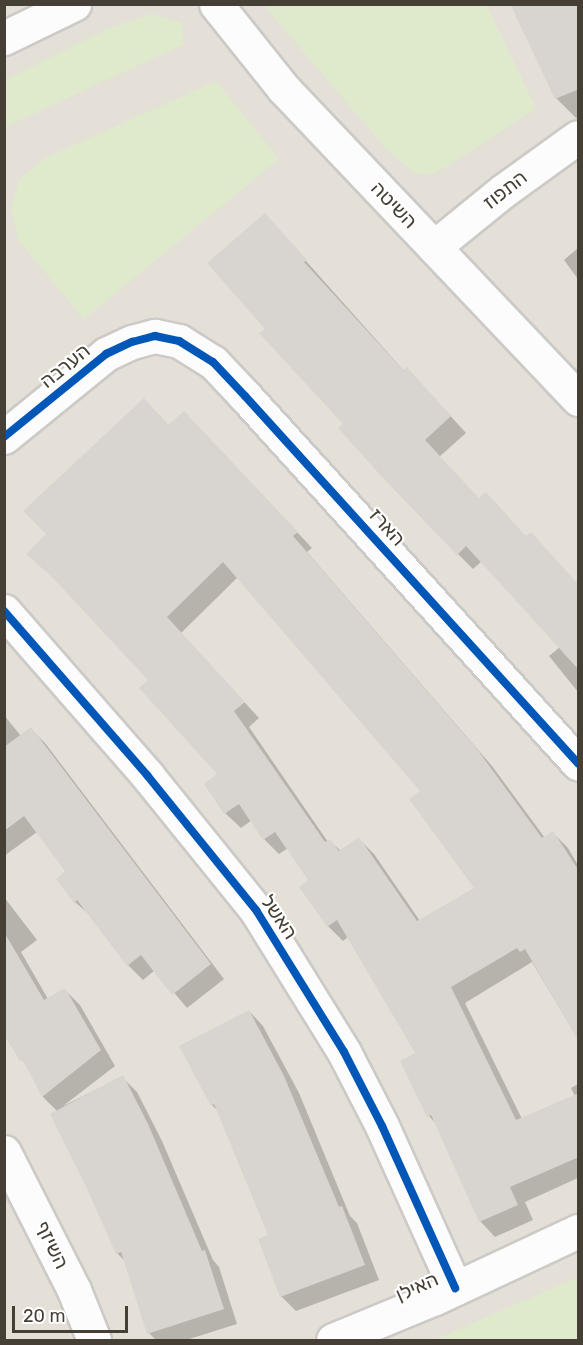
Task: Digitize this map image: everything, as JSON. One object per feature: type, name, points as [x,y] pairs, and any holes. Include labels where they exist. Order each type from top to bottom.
[{"type":"street","points":[[4,38],[74,4]]},
{"type":"street","name":"השיטה","points":[[216,4],[283,88],[579,399]]},
{"type":"street","name":"התפוז","points":[[434,247],[503,191],[579,137]]},
{"type":"street","name":"הערבה","points":[[4,437],[106,354],[132,342],[155,336]]},
{"type":"street","name":"הארז","points":[[155,336],[179,341],[213,362],[579,763]]},
{"type":"street","name":"האשל","points":[[4,611],[155,784],[256,910],[344,1052],[382,1126],[455,1288]]},
{"type":"street","name":"השיזף","points":[[4,1152],[74,1290],[94,1341]]},
{"type":"street","name":"האילן","points":[[333,1341],[579,1231]]},
{"type":"shaded area","points":[[5,5],[578,5],[578,1340],[5,1340]]},
{"type":"green space","points":[[267,5],[486,5],[536,108],[451,164],[432,174],[415,173],[387,150],[268,10]]},
{"type":"green space","points":[[152,14],[182,23],[184,44],[5,127],[5,80],[107,29]]},
{"type":"green space","points":[[216,81],[279,159],[84,319],[19,241],[11,209],[19,180],[45,158]]},
{"type":"green space","points":[[578,1277],[578,1340],[434,1340]]},
{"type":"building","points":[[510,4],[579,4],[579,89],[555,99]]},
{"type":"building","points":[[265,213],[307,260],[304,262],[403,370],[407,367],[451,416],[425,440],[479,498],[486,492],[526,536],[531,532],[579,585],[579,670],[466,546],[457,555],[383,478],[338,428],[343,424],[259,333],[265,329],[207,263]]},
{"type":"building","points":[[144,398],[168,425],[184,411],[298,532],[293,536],[477,749],[542,838],[553,831],[579,871],[579,1042],[525,949],[520,952],[517,948],[451,987],[516,1120],[579,1093],[579,1157],[510,1187],[518,1205],[479,1222],[431,1115],[427,1117],[400,1061],[415,1053],[337,920],[327,927],[299,887],[308,880],[275,832],[263,840],[239,804],[224,814],[204,784],[217,774],[139,688],[148,680],[52,577],[26,554],[46,534],[23,511]],"holes":[[[223,562],[420,791],[409,799],[474,888],[417,921],[359,837],[339,851],[330,839],[325,842],[234,711],[245,702],[167,617]]]},
{"type":"building","points":[[31,727],[211,964],[172,995],[141,955],[127,966],[77,900],[74,903],[56,879],[65,871],[24,816],[4,831],[4,747]]},
{"type":"building","points":[[4,932],[44,1000],[65,988],[101,1050],[42,1097],[23,1060],[20,1061],[4,1035]]},
{"type":"building","points":[[249,1010],[284,1076],[339,1207],[342,1206],[365,1265],[280,1297],[258,1239],[268,1235],[214,1104],[211,1106],[179,1046]]},
{"type":"building","points":[[123,1075],[148,1124],[202,1251],[205,1250],[224,1309],[147,1334],[121,1252],[116,1254],[50,1114]]},
{"type":"cycle path","points":[[4,437],[106,354],[132,342],[155,336],[179,341],[213,362],[578,763]]},
{"type":"cycle path","points":[[4,611],[147,775],[256,910],[344,1052],[382,1126],[455,1288]]}]
